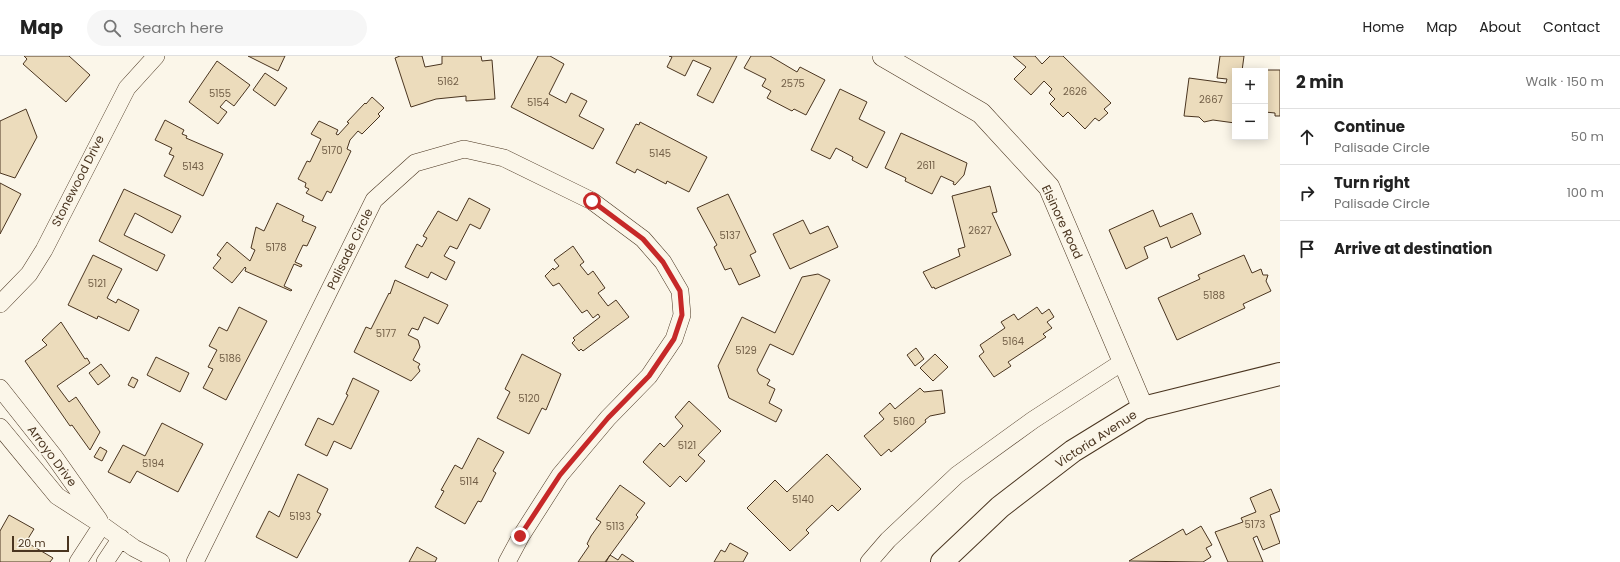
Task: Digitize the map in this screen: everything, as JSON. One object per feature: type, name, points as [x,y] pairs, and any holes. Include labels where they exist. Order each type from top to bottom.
[{"type":"main road","name":"Victoria Avenue","points":[[942,562],[1000,507],[1060,460],[1144,408],[1280,374]]},
{"type":"street","name":"Elsinore Road","points":[[883,56],[982,113],[1049,187],[1144,408]]},
{"type":"street","name":"Stonewood Drive","points":[[0,304],[29,274],[44,250],[127,88],[151,58]]},
{"type":"street","name":"Palisade Circle","points":[[195,562],[374,200],[415,163],[464,149],[504,158],[592,201],[643,239],[663,262],[680,291],[682,315],[674,339],[649,376],[608,418],[560,475],[520,536],[507,562]]},
{"type":"street","points":[[869,562],[888,540],[957,475],[1033,420],[1124,361]]},
{"type":"street","name":"Arroyo Drive","points":[[0,388],[53,455],[102,525]]},
{"type":"street","name":"Arroyo Drive","points":[[0,427],[57,496],[134,548],[161,562]]},
{"type":"street","points":[[78,562],[102,525]]},
{"type":"street","points":[[105,562],[121,538]]},
{"type":"building","points":[[24,56],[69,56],[90,75],[66,102],[23,64],[27,59]]},
{"type":"building","points":[[248,56],[285,56],[278,71]]},
{"type":"building","points":[[400,56],[422,56],[425,67],[442,64],[442,56],[481,56],[482,61],[492,60],[495,99],[466,101],[466,96],[436,99],[411,107],[395,58]]},
{"type":"building","points":[[538,56],[550,56],[564,64],[549,94],[566,103],[571,93],[587,101],[579,116],[604,129],[593,149],[511,107]]},
{"type":"building","points":[[669,56],[737,56],[713,103],[697,95],[711,68],[693,60],[685,76],[667,67],[672,57]]},
{"type":"building","points":[[751,56],[770,56],[797,72],[800,67],[825,80],[806,115],[794,109],[792,111],[767,98],[771,91],[762,86],[766,79],[744,68]]},
{"type":"building","points":[[1013,56],[1035,56],[1042,64],[1050,56],[1063,56],[1111,103],[1104,109],[1108,113],[1099,121],[1095,118],[1085,129],[1068,112],[1063,117],[1050,104],[1055,99],[1049,93],[1052,89],[1044,81],[1031,95],[1014,79],[1026,67]]},
{"type":"building","points":[[1220,56],[1244,56],[1242,68],[1232,68],[1232,123],[1213,120],[1204,122],[1199,117],[1184,116],[1189,78],[1226,83],[1227,79],[1217,78]]},
{"type":"building","points":[[217,61],[250,85],[234,106],[226,100],[220,107],[227,112],[218,124],[189,102]]},
{"type":"building","points":[[1268,70],[1280,70],[1280,116],[1275,116],[1275,113],[1268,112]]},
{"type":"building","points":[[265,73],[287,88],[275,106],[253,90]]},
{"type":"building","points":[[840,89],[867,102],[859,119],[885,132],[867,168],[852,160],[853,157],[836,148],[830,159],[811,150]]},
{"type":"building","points":[[372,97],[384,108],[378,114],[380,116],[362,134],[358,131],[350,140],[347,149],[351,151],[331,193],[327,191],[322,201],[306,193],[309,189],[305,187],[306,183],[298,179],[307,161],[310,162],[321,139],[311,134],[319,121],[338,130],[336,134],[338,135],[349,123],[347,122]]},
{"type":"building","points":[[26,109],[37,137],[15,178],[0,173],[0,121]]},
{"type":"building","points":[[165,120],[184,130],[182,134],[187,136],[186,138],[223,154],[203,196],[164,176],[174,156],[169,154],[172,148],[155,140]]},
{"type":"building","points":[[640,122],[707,157],[689,192],[667,181],[666,184],[637,169],[635,173],[616,163],[636,124],[639,125]]},
{"type":"building","points":[[901,133],[967,163],[964,175],[955,185],[953,184],[954,182],[941,176],[932,194],[905,181],[906,178],[885,168]]},
{"type":"building","points":[[0,183],[21,194],[0,234]]},
{"type":"building","points":[[990,186],[997,212],[992,213],[1011,255],[935,289],[934,287],[932,288],[923,272],[960,256],[958,249],[965,247],[952,196]]},
{"type":"building","points":[[124,189],[181,216],[172,233],[135,213],[124,235],[165,255],[157,271],[99,241]]},
{"type":"building","points":[[728,194],[756,252],[750,255],[760,276],[739,285],[731,268],[725,270],[714,247],[717,245],[697,208]]},
{"type":"building","points":[[469,198],[490,209],[480,229],[470,224],[457,249],[450,246],[444,256],[455,262],[446,280],[431,272],[428,278],[405,267],[417,244],[422,247],[427,238],[423,236],[438,211],[457,221]]},
{"type":"building","points":[[277,203],[304,216],[302,221],[316,227],[307,246],[303,245],[295,262],[302,265],[301,267],[294,264],[284,286],[292,290],[291,291],[245,271],[245,267],[232,283],[213,268],[221,258],[217,255],[227,242],[250,261],[255,250],[251,248],[256,227],[264,231]]},
{"type":"building","points":[[1153,210],[1160,227],[1192,213],[1201,234],[1171,248],[1167,237],[1144,247],[1148,258],[1126,269],[1109,230]]},
{"type":"building","points":[[803,220],[810,234],[828,226],[838,247],[790,269],[773,234]]},
{"type":"building","points":[[573,246],[584,262],[580,265],[588,275],[593,271],[605,288],[598,293],[608,306],[616,300],[629,317],[583,351],[581,349],[579,351],[572,343],[575,340],[573,338],[600,317],[598,314],[593,318],[587,310],[582,313],[559,283],[553,286],[545,276],[553,268],[554,270],[559,266],[554,260]]},
{"type":"building","points":[[93,255],[122,269],[107,298],[116,303],[118,299],[139,310],[129,331],[98,316],[97,319],[68,305]]},
{"type":"building","points":[[1244,255],[1252,273],[1261,269],[1263,275],[1268,275],[1266,281],[1271,291],[1243,304],[1245,308],[1177,340],[1158,298],[1200,279],[1198,275]]},
{"type":"building","points":[[818,274],[830,280],[793,355],[770,344],[757,370],[759,374],[770,380],[767,385],[775,389],[769,403],[782,410],[776,422],[729,398],[718,366],[742,317],[775,333],[802,277]]},
{"type":"building","points":[[395,280],[448,305],[438,324],[424,317],[418,330],[412,328],[408,335],[418,340],[420,347],[413,360],[420,364],[418,367],[420,371],[411,381],[354,352],[366,327],[371,329],[389,293],[390,294]]},
{"type":"building","points":[[239,307],[267,321],[226,400],[203,388],[213,369],[208,367],[217,350],[209,346],[219,327],[227,331]]},
{"type":"building","points":[[1037,307],[1042,314],[1049,309],[1054,317],[1047,322],[1052,328],[1043,334],[1046,337],[1008,362],[1011,366],[994,377],[979,356],[984,352],[980,345],[1005,328],[1001,322],[1014,314],[1018,320]]},
{"type":"building","points":[[61,322],[85,359],[87,358],[90,363],[57,386],[69,402],[76,397],[100,432],[90,450],[72,425],[70,426],[25,361],[47,345],[42,340]]},
{"type":"building","points":[[916,348],[924,359],[915,366],[907,355]]},
{"type":"building","points":[[522,354],[561,374],[546,410],[542,408],[529,434],[497,418],[510,392],[505,389]]},
{"type":"building","points":[[935,354],[948,367],[933,381],[920,368]]},
{"type":"building","points":[[156,357],[189,373],[180,392],[147,375]]},
{"type":"building","points":[[101,364],[110,376],[98,385],[89,373]]},
{"type":"building","points":[[132,377],[138,380],[134,388],[128,385]]},
{"type":"building","points":[[353,378],[379,391],[351,449],[334,441],[327,456],[305,445],[318,418],[333,425],[348,395],[346,394]]},
{"type":"building","points":[[920,388],[924,392],[942,390],[945,413],[930,416],[925,420],[926,422],[891,452],[889,449],[881,456],[864,436],[884,419],[879,413],[890,403],[895,409]]},
{"type":"building","points":[[689,401],[721,431],[698,455],[705,461],[686,482],[680,476],[670,487],[643,462],[660,443],[664,447],[683,426],[675,417]]},
{"type":"building","points":[[162,423],[203,444],[178,492],[137,471],[130,483],[108,472],[123,445],[145,456]]},
{"type":"building","points":[[478,438],[504,452],[493,471],[496,473],[481,502],[478,501],[465,524],[435,507],[444,491],[441,490],[455,465],[462,469]]},
{"type":"building","points":[[100,447],[107,451],[102,461],[94,457]]},
{"type":"building","points":[[827,454],[861,489],[838,511],[832,505],[806,530],[809,533],[790,551],[747,508],[775,480],[787,492]]},
{"type":"building","points":[[298,474],[328,489],[317,512],[321,514],[297,558],[256,537],[269,511],[279,517]]},
{"type":"building","points":[[620,485],[645,503],[636,515],[638,517],[605,562],[578,562],[589,546],[587,544],[591,536],[601,522],[596,519]]},
{"type":"building","points":[[1271,489],[1280,511],[1270,515],[1280,543],[1263,550],[1257,536],[1253,538],[1263,562],[1228,562],[1215,532],[1243,522],[1241,518],[1256,512],[1250,498]]},
{"type":"building","points":[[9,515],[34,529],[26,542],[53,558],[50,562],[0,562],[0,531]]},
{"type":"building","points":[[1201,526],[1212,545],[1206,548],[1211,557],[1203,562],[1129,561],[1183,529],[1186,535]]},
{"type":"building","points":[[730,543],[748,553],[743,562],[714,562],[721,550],[725,552]]},
{"type":"building","points":[[417,547],[437,558],[435,562],[409,562]]},
{"type":"building","points":[[622,554],[634,562],[606,562],[610,555],[618,560]]},
{"type":"route","points":[[520,536],[560,475],[608,418],[649,376],[674,339],[682,315],[680,291],[663,262],[643,239],[592,201]]}]
